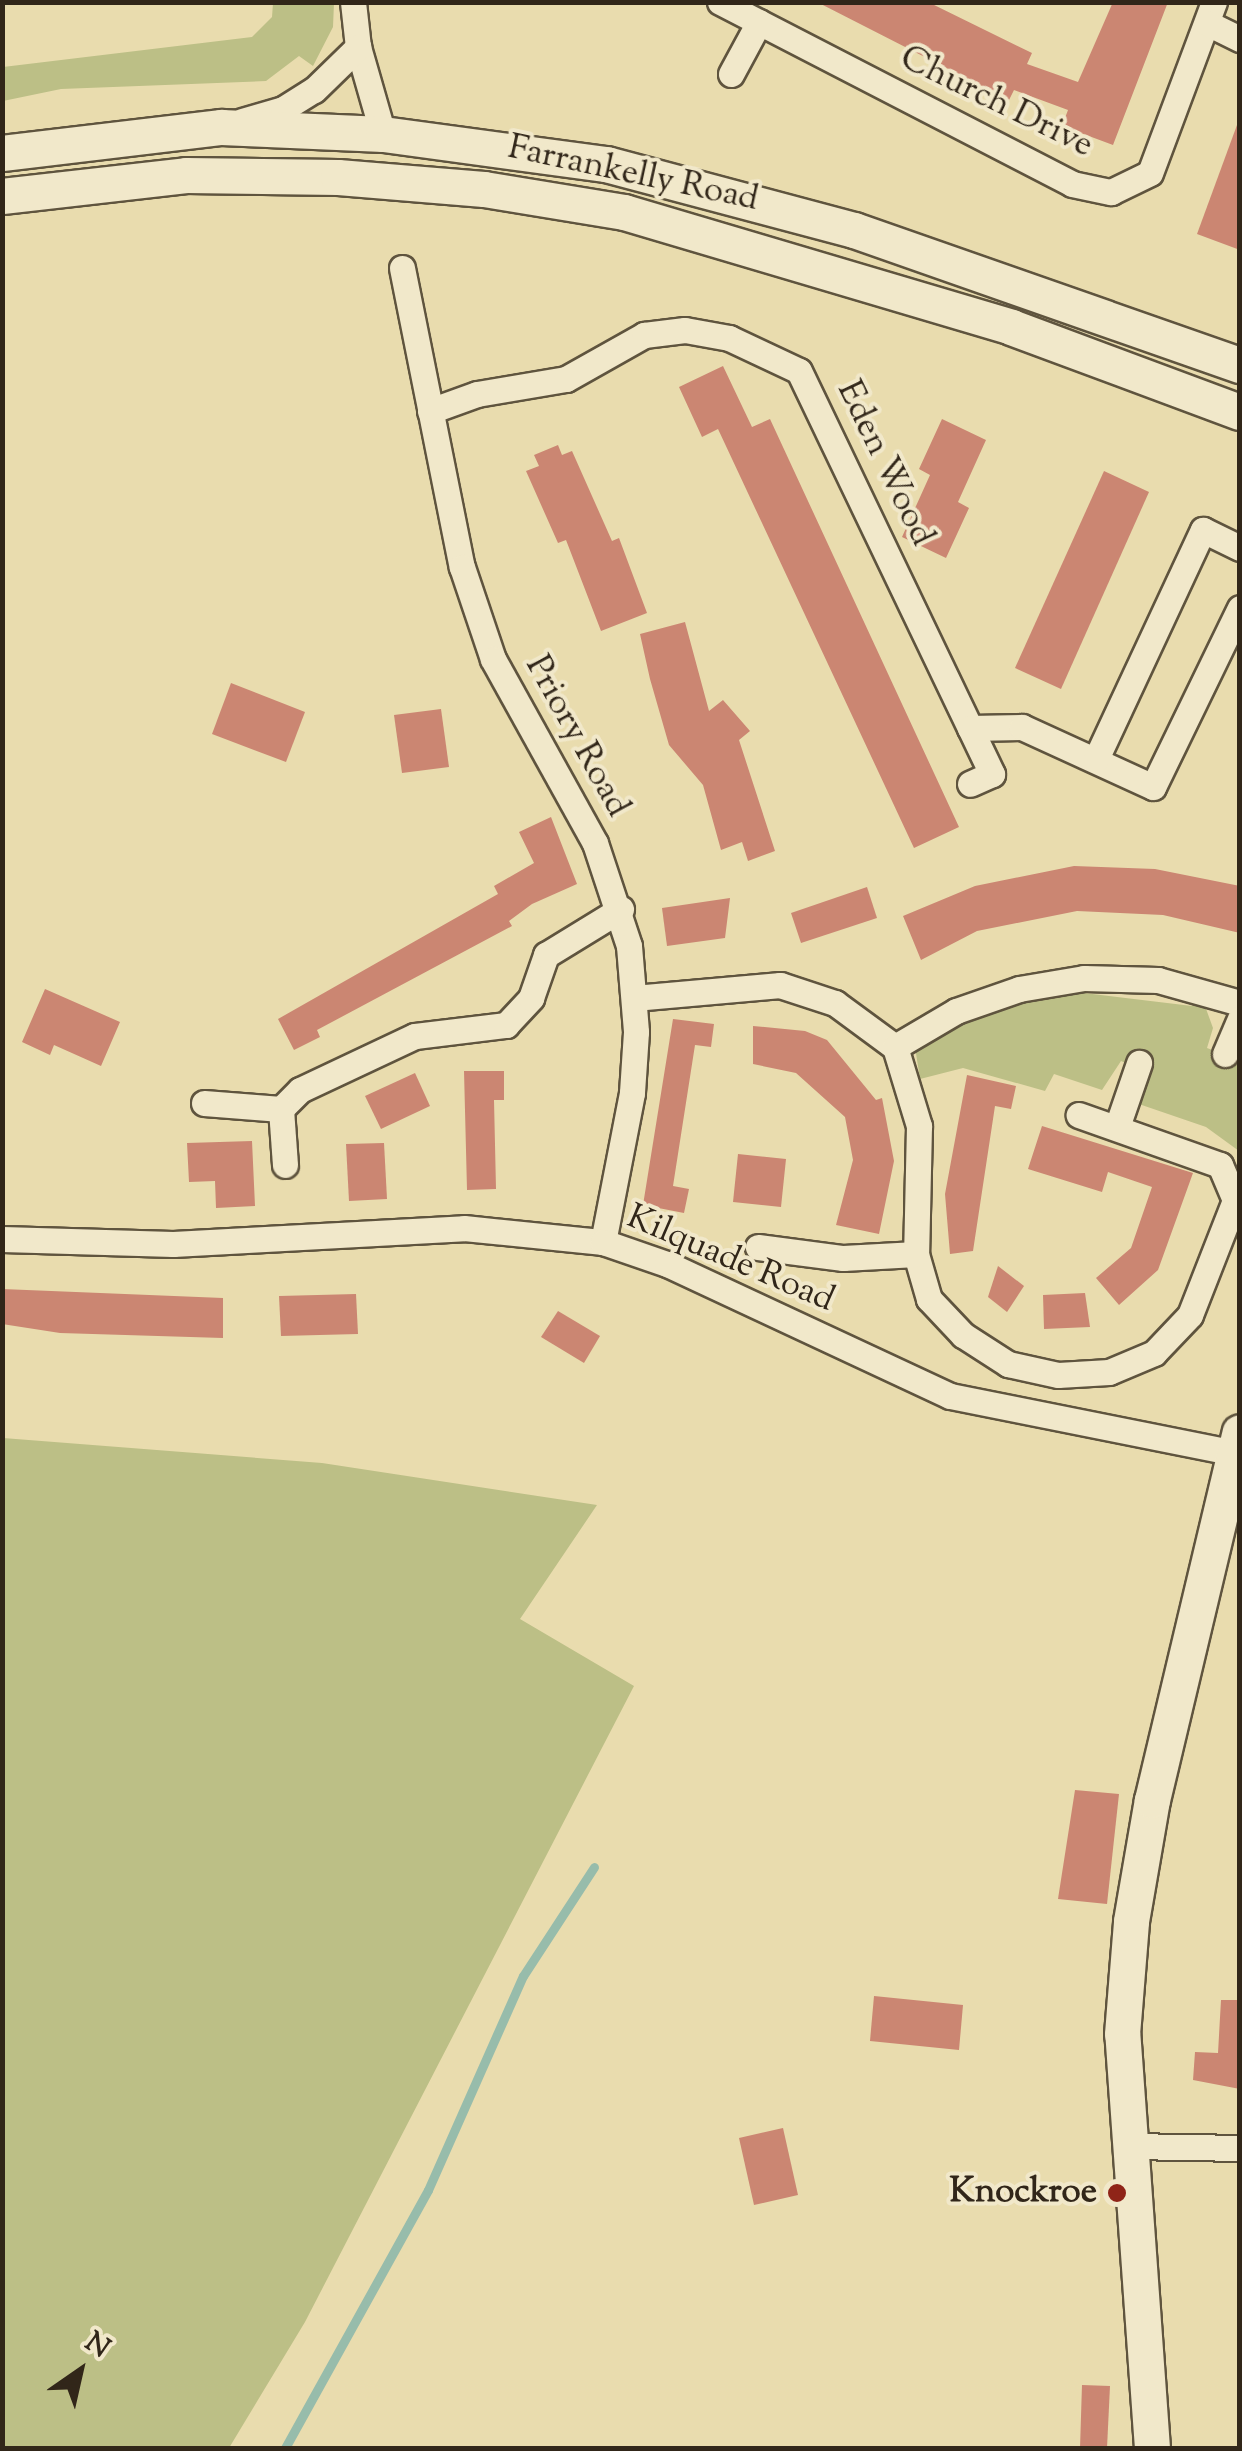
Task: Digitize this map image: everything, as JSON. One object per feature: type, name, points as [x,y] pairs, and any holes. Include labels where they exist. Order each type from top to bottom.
[{"type":"main road","name":"Farrankelly Road","points":[[2,153],[221,126],[383,134],[588,161],[730,192],[1030,287],[1240,365]]},
{"type":"main road","name":"Farrankelly Road","points":[[2,196],[186,176],[338,177],[484,190],[624,212],[1011,327],[1240,412]]},
{"type":"main road","points":[[1152,2448],[1122,2034],[1131,1921],[1152,1800],[1237,1442]]},
{"type":"street","points":[[353,2],[358,47],[383,134]]},
{"type":"street","name":"Church Drive","points":[[720,2],[1072,184],[1111,192],[1150,173],[1210,13]]},
{"type":"street","points":[[1210,13],[1240,39]]},
{"type":"street","points":[[731,74],[759,22]]},
{"type":"street","points":[[221,126],[283,109],[358,47]]},
{"type":"street","name":"Priory Road","points":[[402,268],[462,567],[493,659],[594,843],[621,909],[634,998],[632,1094],[603,1242]]},
{"type":"street","name":"Eden Wood","points":[[430,411],[477,394],[566,379],[644,336],[685,330],[781,359],[800,371],[992,774],[970,784]]},
{"type":"street","points":[[1096,759],[1203,530],[1240,548]]},
{"type":"street","points":[[970,728],[1022,727],[1153,787],[1240,608]]},
{"type":"street","points":[[285,1165],[282,1109],[300,1090],[415,1036],[506,1025],[531,998],[546,955],[621,909]]},
{"type":"street","points":[[896,1046],[956,1011],[1018,989],[1084,978],[1158,980],[1240,1003]]},
{"type":"street","points":[[634,998],[780,985],[835,1004],[896,1046],[919,1126],[916,1254],[929,1298],[963,1335],[1008,1364],[1058,1375],[1110,1372],[1154,1353],[1190,1315],[1235,1200],[1232,1180],[1220,1166],[1079,1114]]},
{"type":"street","points":[[1225,1054],[1240,1019]]},
{"type":"street","points":[[1116,1127],[1140,1064]]},
{"type":"street","points":[[204,1103],[282,1109]]},
{"type":"street","name":"Kilquade Road","points":[[2,1239],[173,1244],[464,1228],[603,1242],[667,1264],[950,1396],[1237,1442]]},
{"type":"street","points":[[758,1247],[843,1258],[916,1254]]},
{"type":"street","points":[[1128,2146],[1240,2148]]},
{"type":"green space","points":[[273,3],[334,3],[333,27],[313,66],[299,56],[266,81],[61,89],[3,101],[3,67],[252,37],[272,17]]},
{"type":"green space","points":[[1084,993],[1192,1006],[1195,998],[1205,1006],[1213,1028],[1207,1048],[1239,1060],[1239,1151],[1206,1127],[1133,1102],[1144,1071],[1121,1061],[1102,1090],[1054,1074],[1045,1091],[963,1068],[920,1079],[915,1047],[944,1019],[957,1025],[1017,1004]]},
{"type":"green space","points":[[3,1438],[322,1463],[597,1505],[520,1619],[634,1686],[305,2322],[229,2448],[3,2448]]},
{"type":"building","points":[[817,2],[928,2],[1032,53],[1027,64],[1078,82],[1113,2],[1168,2],[1113,145],[1062,126],[1068,110],[1014,90],[1009,100]]},
{"type":"building","points":[[1237,125],[1240,126],[1240,250],[1197,234]]},
{"type":"building","points":[[723,366],[752,427],[770,419],[959,827],[914,848],[718,429],[702,437],[679,387]]},
{"type":"building","points":[[942,419],[986,440],[958,502],[969,508],[946,558],[902,537],[930,475],[919,469]]},
{"type":"building","points":[[558,445],[562,455],[572,451],[612,541],[619,538],[647,613],[601,631],[566,540],[558,543],[526,471],[539,466],[534,455]]},
{"type":"building","points":[[1104,471],[1149,492],[1061,689],[1015,668]]},
{"type":"building","points":[[685,622],[709,711],[723,700],[750,731],[739,740],[775,851],[748,861],[742,842],[721,850],[703,785],[669,745],[650,679],[640,634]]},
{"type":"building","points":[[231,683],[305,712],[286,762],[212,734]]},
{"type":"building","points":[[441,709],[449,767],[402,773],[394,715]]},
{"type":"building","points":[[551,817],[577,884],[532,904],[509,921],[512,926],[317,1030],[320,1037],[294,1050],[278,1019],[498,894],[494,886],[534,863],[519,832]]},
{"type":"building","points":[[1074,866],[1155,869],[1240,886],[1240,933],[1163,915],[1077,911],[977,931],[921,960],[903,916],[975,886]]},
{"type":"building","points":[[867,887],[877,918],[801,943],[791,913]]},
{"type":"building","points":[[730,898],[725,938],[667,946],[662,908]]},
{"type":"building","points":[[45,989],[120,1022],[101,1066],[54,1045],[50,1055],[22,1042]]},
{"type":"building","points":[[673,1019],[714,1024],[711,1047],[695,1045],[673,1186],[689,1189],[684,1213],[643,1205]]},
{"type":"building","points":[[753,1026],[805,1031],[827,1040],[876,1100],[882,1098],[894,1161],[879,1234],[836,1225],[853,1160],[845,1117],[796,1073],[753,1064]]},
{"type":"building","points":[[464,1071],[504,1071],[504,1100],[494,1100],[496,1189],[467,1190]]},
{"type":"building","points":[[415,1073],[430,1106],[381,1129],[365,1096]]},
{"type":"building","points":[[967,1075],[1016,1086],[1011,1109],[995,1106],[973,1251],[950,1254],[945,1194]]},
{"type":"building","points":[[1042,1126],[1193,1173],[1158,1270],[1119,1305],[1096,1278],[1131,1248],[1152,1187],[1108,1172],[1102,1192],[1028,1169]]},
{"type":"building","points":[[252,1141],[255,1206],[216,1208],[215,1181],[189,1182],[187,1143]]},
{"type":"building","points":[[384,1143],[387,1199],[349,1201],[346,1144]]},
{"type":"building","points":[[738,1154],[786,1159],[781,1207],[733,1202]]},
{"type":"building","points":[[998,1266],[1024,1286],[1007,1312],[988,1297]]},
{"type":"building","points":[[2,1289],[223,1298],[223,1338],[60,1333],[2,1324]]},
{"type":"building","points":[[1085,1293],[1090,1327],[1044,1329],[1043,1295]]},
{"type":"building","points":[[356,1294],[358,1334],[281,1336],[279,1296]]},
{"type":"building","points":[[558,1311],[600,1336],[584,1363],[541,1337]]},
{"type":"building","points":[[1075,1790],[1119,1794],[1107,1904],[1058,1899]]},
{"type":"building","points":[[874,1996],[963,2005],[959,2050],[870,2041]]},
{"type":"building","points":[[1221,2000],[1240,2000],[1240,2089],[1193,2080],[1195,2052],[1218,2053]]},
{"type":"building","points":[[783,2128],[798,2195],[754,2205],[739,2138]]},
{"type":"building","points":[[1082,2385],[1110,2386],[1107,2448],[1080,2448]]},
{"type":"waterway","points":[[285,2448],[428,2190],[523,1976],[594,1867]]},
{"type":"place","name":"Knockroe","points":[[1117,2193]]}]
